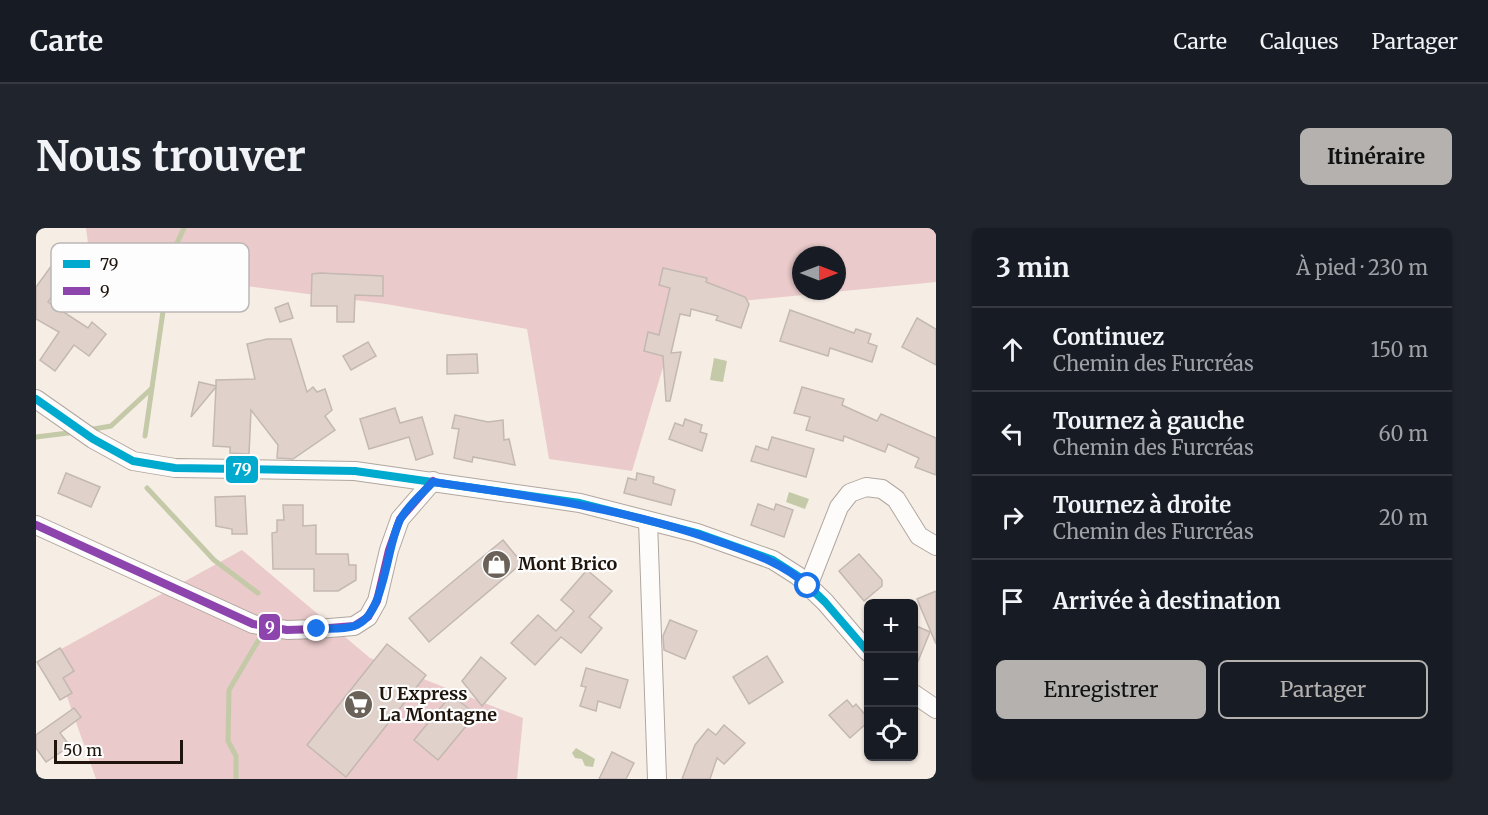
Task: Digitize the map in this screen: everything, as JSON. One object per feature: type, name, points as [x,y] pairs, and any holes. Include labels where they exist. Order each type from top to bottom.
[{"type":"street","points":[[36,399],[93,439],[133,461],[175,468],[355,471],[580,503],[696,533],[773,560],[808,586],[864,648]]},
{"type":"street","points":[[36,525],[253,624],[286,630],[354,626],[368,618],[377,602],[389,550],[400,519],[433,482]]},
{"type":"street","points":[[808,586],[839,507],[850,493],[866,487],[882,489],[896,499],[919,536],[936,546]]},
{"type":"street","points":[[648,521],[657,779]]},
{"type":"street","points":[[918,697],[936,709]]},
{"type":"shaded area","points":[[86,228],[936,228],[936,282],[846,291],[846,246],[792,246],[792,296],[681,307],[632,471],[549,459],[527,329],[386,304],[249,286],[249,243],[88,243]]},
{"type":"shaded area","points":[[714,358],[727,361],[723,382],[710,380]]},
{"type":"shaded area","points":[[789,492],[809,499],[805,509],[786,502]]},
{"type":"shaded area","points":[[242,550],[370,658],[523,718],[517,779],[96,779],[52,654]]},
{"type":"shaded area","points":[[576,748],[595,759],[593,767],[585,766],[582,759],[575,758],[572,753]]},
{"type":"building","points":[[51,266],[51,298],[48,302],[51,304],[51,312],[63,312],[88,328],[92,322],[106,334],[89,356],[74,345],[55,371],[40,360],[59,332],[36,319],[36,287]]},
{"type":"building","points":[[663,268],[707,278],[706,282],[745,297],[749,304],[741,328],[716,320],[718,316],[691,309],[690,316],[680,314],[671,353],[681,352],[670,401],[666,401],[663,356],[644,351],[648,332],[659,335],[670,288],[659,285]]},
{"type":"building","points":[[312,274],[383,276],[383,296],[355,295],[354,322],[337,322],[337,306],[311,306]]},
{"type":"building","points":[[288,303],[293,318],[280,322],[275,308]]},
{"type":"building","points":[[790,310],[854,333],[856,329],[871,334],[868,343],[877,346],[872,362],[830,348],[828,356],[780,341]]},
{"type":"building","points":[[917,318],[936,329],[936,365],[902,347]]},
{"type":"building","points":[[267,339],[291,339],[307,392],[313,387],[317,392],[325,389],[332,410],[325,416],[335,430],[293,459],[277,458],[278,445],[251,410],[249,454],[230,453],[230,447],[213,446],[216,387],[191,417],[199,382],[216,386],[216,380],[255,379],[247,344]]},
{"type":"building","points":[[368,342],[376,356],[351,370],[343,356]]},
{"type":"building","points":[[477,354],[478,373],[447,374],[447,355]]},
{"type":"building","points":[[802,387],[844,399],[842,405],[877,421],[881,414],[936,438],[936,475],[915,467],[919,458],[888,444],[885,452],[844,436],[843,441],[806,430],[810,417],[794,413]]},
{"type":"building","points":[[395,408],[400,423],[422,417],[433,454],[416,460],[409,437],[369,449],[360,419]]},
{"type":"building","points":[[455,415],[488,422],[503,420],[504,440],[509,439],[515,465],[473,457],[472,462],[454,458],[459,429],[452,428]]},
{"type":"building","points":[[685,419],[702,425],[700,432],[707,434],[702,451],[669,439],[675,423],[683,426]]},
{"type":"building","points":[[772,437],[814,449],[806,477],[751,461],[756,446],[768,450]]},
{"type":"building","points":[[66,473],[100,487],[91,507],[58,493]]},
{"type":"building","points":[[637,473],[654,477],[653,483],[675,490],[671,505],[624,493],[628,478],[636,480]]},
{"type":"building","points":[[245,496],[247,534],[232,534],[232,529],[216,526],[215,497]]},
{"type":"building","points":[[758,504],[774,510],[776,504],[793,510],[784,537],[751,525]]},
{"type":"building","points":[[283,505],[303,505],[303,526],[316,525],[316,554],[348,554],[349,565],[356,565],[356,580],[338,591],[314,591],[314,569],[273,569],[272,533],[277,532],[277,520],[284,520]]},
{"type":"building","points":[[503,540],[522,563],[429,642],[409,618]]},
{"type":"building","points":[[859,554],[882,580],[882,586],[864,601],[839,571]]},
{"type":"building","points":[[587,570],[612,591],[589,617],[602,628],[581,653],[561,637],[535,665],[511,643],[538,615],[556,631],[574,611],[561,600]]},
{"type":"building","points":[[936,591],[936,644],[918,599]]},
{"type":"building","points":[[670,620],[697,631],[685,659],[664,650],[663,636]]},
{"type":"building","points":[[918,627],[930,632],[918,661]]},
{"type":"building","points":[[387,644],[426,675],[346,777],[307,745]]},
{"type":"building","points":[[60,648],[74,671],[63,678],[72,693],[60,700],[37,662]]},
{"type":"building","points":[[767,656],[783,682],[749,704],[733,677]]},
{"type":"building","points":[[481,657],[506,678],[482,706],[462,681]]},
{"type":"building","points":[[586,668],[628,680],[620,708],[598,701],[596,711],[580,706],[586,687],[581,686]]},
{"type":"building","points":[[451,695],[476,714],[438,760],[414,740]]},
{"type":"building","points":[[847,700],[853,707],[856,704],[864,713],[864,726],[850,738],[829,715]]},
{"type":"building","points":[[74,708],[81,717],[60,733],[70,746],[46,762],[36,748],[36,735]]},
{"type":"building","points":[[724,725],[745,743],[724,764],[717,758],[710,779],[682,779],[695,745],[708,729],[716,735]]},
{"type":"building","points":[[612,752],[634,763],[626,779],[599,779]]},
{"type":"waterway","points":[[177,243],[184,228]]},
{"type":"waterway","points":[[145,436],[163,312]]},
{"type":"waterway","points":[[88,430],[111,426],[151,389]]},
{"type":"waterway","points":[[36,437],[76,432]]},
{"type":"waterway","points":[[147,488],[214,560],[258,593]]},
{"type":"waterway","points":[[236,779],[236,756],[228,741],[229,690],[261,636]]},
{"type":"transit line","name":"79","points":[[36,399],[93,439],[133,461],[175,468],[355,471],[580,503],[697,533],[773,560],[798,576],[825,602],[864,647]]},
{"type":"transit line","name":"9","points":[[36,525],[253,624],[287,630],[354,626],[368,617],[377,601],[389,550],[400,519],[433,481]]},
{"type":"place","name":"Mont Brico","points":[[497,564]]},
{"type":"place","name":"U Express La Montagne","points":[[358,704]]},
{"type":"route","points":[[317,629],[354,626],[368,618],[377,602],[389,550],[400,519],[433,482],[580,503],[696,533],[773,560],[798,576],[808,586]]}]
